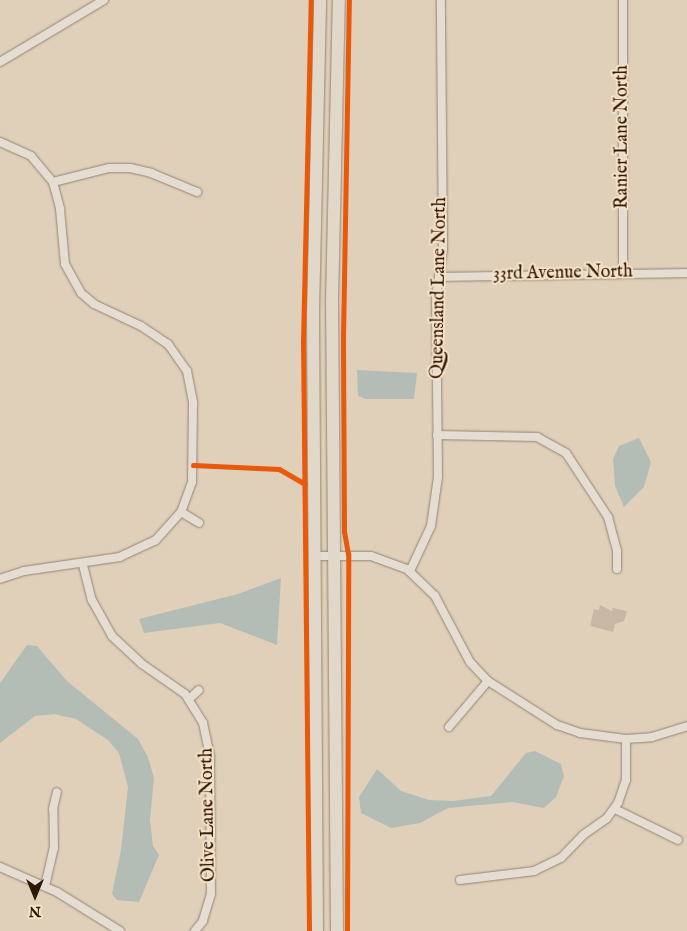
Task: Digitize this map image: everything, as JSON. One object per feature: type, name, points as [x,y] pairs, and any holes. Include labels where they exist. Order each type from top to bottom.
[{"type":"main road","points":[[317,931],[313,313],[320,0]]},
{"type":"main road","points":[[337,931],[332,302],[339,0]]},
{"type":"street","points":[[0,62],[104,0]]},
{"type":"street","name":"Queensland Lane North","points":[[410,571],[431,526],[436,502],[436,297],[442,249],[441,0]]},
{"type":"street","name":"Ranier Lane North","points":[[623,0],[623,273]]},
{"type":"street","points":[[0,142],[31,156],[53,182],[60,209],[65,264],[72,280],[94,304],[156,334],[168,344],[187,371],[193,403],[192,482],[181,512],[156,540],[120,557],[83,564],[24,571],[0,579]]},
{"type":"street","points":[[53,182],[109,168],[130,168],[151,173],[197,192]]},
{"type":"street","name":"33rd Avenue North","points":[[440,276],[687,273]]},
{"type":"street","points":[[437,435],[537,436],[566,453],[608,517],[616,551],[616,569]]},
{"type":"street","points":[[181,512],[199,523]]},
{"type":"street","points":[[314,556],[371,556],[410,571],[435,596],[470,662],[488,681],[557,725],[580,733],[626,739],[652,737],[687,726]]},
{"type":"street","name":"Olive Lane North","points":[[83,564],[92,600],[112,636],[142,664],[189,699],[203,723],[210,757],[211,894],[203,920],[195,931]]},
{"type":"street","points":[[449,727],[488,681]]},
{"type":"street","points":[[189,699],[199,690]]},
{"type":"street","points":[[460,880],[534,872],[549,866],[615,809],[626,780],[626,739]]},
{"type":"street","points":[[45,886],[54,848],[53,808],[57,792]]},
{"type":"street","points":[[615,809],[678,840]]},
{"type":"street","points":[[0,868],[45,886],[120,931]]},
{"type":"shaded area","points":[[357,370],[417,373],[414,399],[366,399],[358,396]]},
{"type":"shaded area","points":[[639,438],[651,462],[644,487],[624,507],[615,486],[613,459],[619,446]]},
{"type":"shaded area","points":[[281,578],[277,645],[220,623],[144,633],[139,619],[238,594]]},
{"type":"shaded area","points":[[27,645],[37,646],[67,681],[138,739],[148,757],[154,778],[150,820],[153,846],[159,855],[139,902],[117,900],[112,894],[121,850],[128,787],[119,753],[108,740],[76,719],[54,714],[35,716],[0,743],[0,683]]},
{"type":"shaded area","points":[[535,751],[561,764],[564,776],[556,797],[544,808],[512,802],[448,808],[420,823],[391,828],[361,813],[359,797],[377,769],[401,791],[429,800],[453,801],[491,796],[526,753]]},
{"type":"building","points":[[600,605],[612,611],[613,608],[627,611],[624,621],[615,624],[613,632],[590,626],[594,609],[599,610]]},
{"type":"cycle path","points":[[309,931],[303,342],[311,0]]},
{"type":"cycle path","points":[[347,931],[348,554],[344,532],[343,337],[349,0]]},
{"type":"cycle path","points":[[193,465],[279,469],[305,484]]}]
